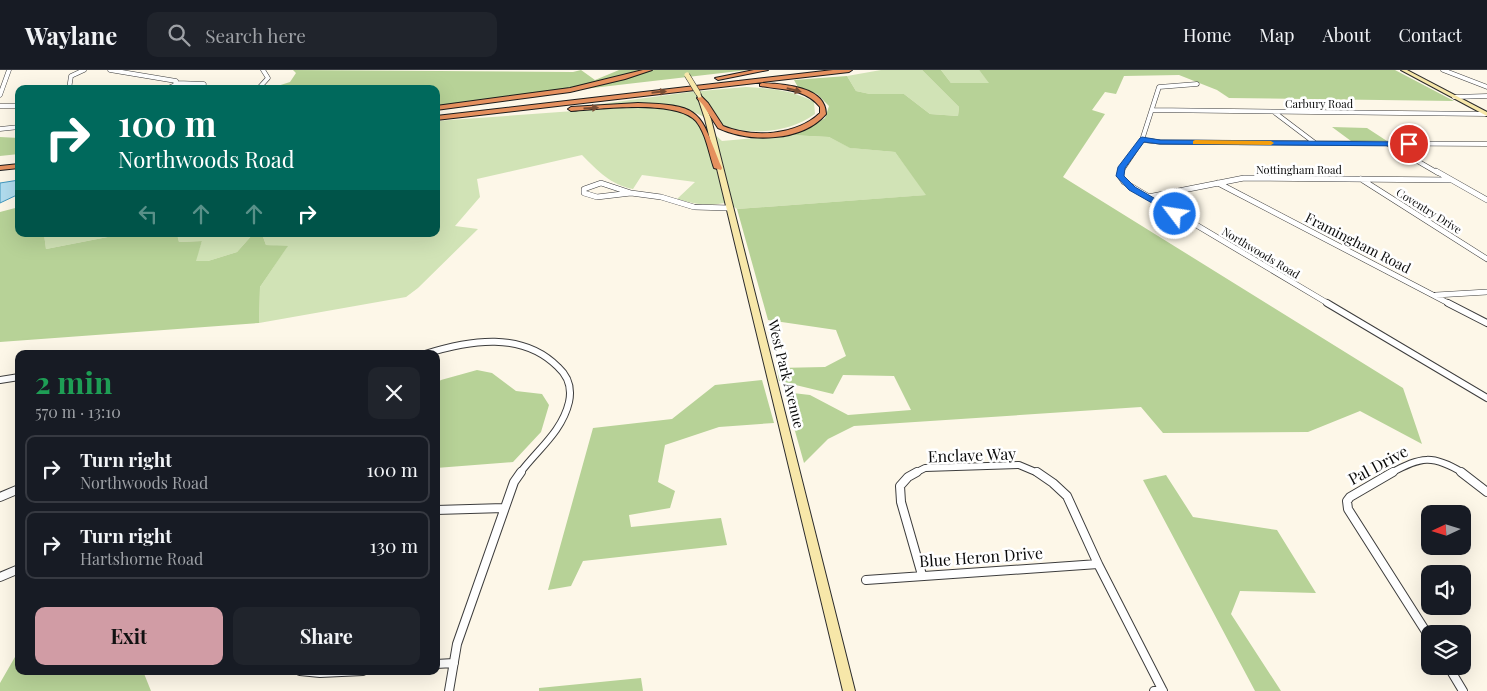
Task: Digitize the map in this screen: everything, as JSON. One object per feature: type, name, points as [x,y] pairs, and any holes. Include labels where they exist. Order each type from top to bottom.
[{"type":"highway","points":[[440,112],[566,90],[649,70]]},
{"type":"highway","points":[[709,83],[765,70]]},
{"type":"highway","points":[[709,83],[796,70]]},
{"type":"highway","points":[[440,113],[709,83],[849,70]]},
{"type":"highway","points":[[699,95],[720,127],[741,134],[773,134],[797,130],[817,121],[824,111],[821,103],[814,97],[788,88],[709,83]]},
{"type":"highway","points":[[440,113],[623,106],[674,108],[691,113],[698,118],[718,168]]},
{"type":"highway","points":[[0,161],[15,159]]},
{"type":"highway","points":[[0,168],[15,166]]},
{"type":"street","points":[[0,95],[9,70]]},
{"type":"street","points":[[71,70],[82,71]]},
{"type":"street","points":[[110,70],[174,80],[177,83],[204,84],[203,85]]},
{"type":"street","points":[[123,73],[131,70]]},
{"type":"street","points":[[262,85],[268,78],[263,70]]},
{"type":"street","name":"West Park Avenue","points":[[682,70],[699,95],[709,126],[849,691]]},
{"type":"street","points":[[1403,70],[1486,114]]},
{"type":"street","points":[[1442,70],[1487,87]]},
{"type":"street","points":[[70,85],[71,76],[82,71]]},
{"type":"street","points":[[0,78],[6,77]]},
{"type":"street","name":"Northwoods Road","points":[[1197,84],[1160,86],[1142,140],[1122,167],[1120,174],[1127,185],[1485,396]]},
{"type":"street","points":[[1454,97],[1487,96]]},
{"type":"street","points":[[0,106],[15,106]]},
{"type":"street","name":"Carbury Road","points":[[1152,110],[1486,114]]},
{"type":"street","points":[[1274,112],[1315,143]]},
{"type":"street","points":[[0,129],[15,127]]},
{"type":"street","points":[[1142,140],[1160,142],[1487,144]]},
{"type":"street","points":[[1387,144],[1487,200]]},
{"type":"street","name":"Nottingham Road","points":[[1148,198],[1244,178],[1452,180]]},
{"type":"street","name":"Coventry Drive","points":[[1361,179],[1487,259]]},
{"type":"street","points":[[631,193],[594,197],[587,195],[583,191],[592,185],[605,183],[631,193],[661,197],[694,206],[729,208]]},
{"type":"street","name":"Framingham Road","points":[[1218,183],[1487,322]]},
{"type":"street","points":[[1435,295],[1487,292]]},
{"type":"street","points":[[436,350],[445,347],[490,342],[510,343],[529,347],[544,353],[556,363],[570,383],[571,396],[557,431],[537,456],[520,470],[514,482],[457,644],[449,691]]},
{"type":"street","points":[[0,380],[15,378]]},
{"type":"street","name":"Pal Drive","points":[[1422,625],[1348,508],[1347,501],[1350,497],[1420,460],[1435,461],[1451,467],[1487,492]]},
{"type":"street","name":"Enclave Way","points":[[922,575],[901,502],[900,486],[908,477],[925,468],[1019,465],[1035,471],[1053,483],[1067,496],[1098,564],[1163,691]]},
{"type":"street","points":[[0,496],[15,490]]},
{"type":"street","points":[[440,510],[504,508]]},
{"type":"street","name":"Blue Heron Drive","points":[[866,580],[1098,564]]},
{"type":"street","points":[[0,578],[15,572]]},
{"type":"street","points":[[440,664],[454,662]]},
{"type":"street","points":[[1453,675],[1463,691]]},
{"type":"street","points":[[1154,691],[1163,691]]},
{"type":"green space","points":[[293,70],[573,72],[581,70],[595,80],[619,70],[748,70],[440,106],[440,85],[281,85],[290,82],[296,73]]},
{"type":"green space","points":[[881,70],[922,70],[959,107],[958,116],[930,114],[904,94],[870,94],[856,91],[847,76]]},
{"type":"green space","points":[[922,70],[941,70],[951,83],[989,83],[979,70],[1395,70],[1454,101],[1229,98],[1217,90],[1179,75],[1124,76],[1116,94],[1105,92],[1092,110],[1105,114],[1063,177],[1403,388],[1422,444],[1360,411],[1308,432],[1163,433],[1141,407],[854,426],[828,439],[804,463],[784,392],[810,395],[848,415],[911,410],[894,376],[843,375],[833,394],[779,381],[777,368],[825,367],[846,356],[836,330],[768,320],[737,209],[926,195],[895,152],[850,148],[829,137],[790,135],[811,127],[825,118],[829,106],[817,94],[799,89],[794,80],[847,76],[856,91],[870,94],[904,94],[930,114],[958,116],[959,107]]},
{"type":"green space","points":[[941,70],[979,70],[990,83],[951,83]]},
{"type":"green space","points":[[746,87],[781,90],[806,98],[814,102],[815,114],[794,125],[783,128],[747,131],[724,126],[691,111],[670,105],[633,104],[571,108],[690,92]]},
{"type":"green space","points":[[629,107],[672,109],[694,116],[722,141],[790,135],[829,137],[851,148],[895,152],[927,195],[737,209],[728,202],[702,204],[677,199],[695,182],[642,175],[633,189],[625,187],[611,181],[582,155],[477,179],[480,197],[455,226],[478,229],[418,288],[406,297],[259,323],[260,287],[287,247],[266,245],[263,237],[440,237],[440,121]]},
{"type":"green space","points":[[1332,127],[1367,128],[1387,141],[1351,141]]},
{"type":"green space","points":[[0,137],[15,138],[15,154],[0,156]]},
{"type":"green space","points":[[15,208],[15,237],[44,237],[46,249],[108,237],[178,237],[179,242],[202,241],[196,261],[208,261],[237,252],[250,237],[263,237],[266,245],[288,246],[260,287],[259,323],[0,342],[0,212]]},
{"type":"green space","points":[[44,237],[108,237],[46,249]]},
{"type":"green space","points":[[178,237],[250,237],[237,252],[208,261],[195,261],[202,241],[179,242]]},
{"type":"green space","points":[[477,370],[492,373],[516,391],[542,394],[549,405],[541,432],[513,462],[440,468],[441,380]]},
{"type":"green space","points":[[762,380],[774,423],[719,427],[665,445],[658,482],[675,491],[670,508],[629,515],[631,527],[721,518],[727,545],[583,561],[571,586],[548,590],[593,428],[672,419],[715,385]]},
{"type":"green space","points":[[1166,475],[1193,517],[1277,530],[1316,593],[1240,591],[1231,614],[1281,691],[1255,691],[1143,480]]},
{"type":"green space","points":[[15,657],[15,675],[145,675],[151,691],[0,691],[0,683]]},
{"type":"green space","points":[[641,678],[643,691],[539,691],[539,688]]},
{"type":"water","points":[[15,181],[15,196],[0,203],[0,183]]},
{"type":"slow traffic","points":[[1195,142],[1271,143]]},
{"type":"route","points":[[1175,214],[1132,188],[1120,176],[1120,170],[1142,140],[1155,142],[1409,144]]}]
